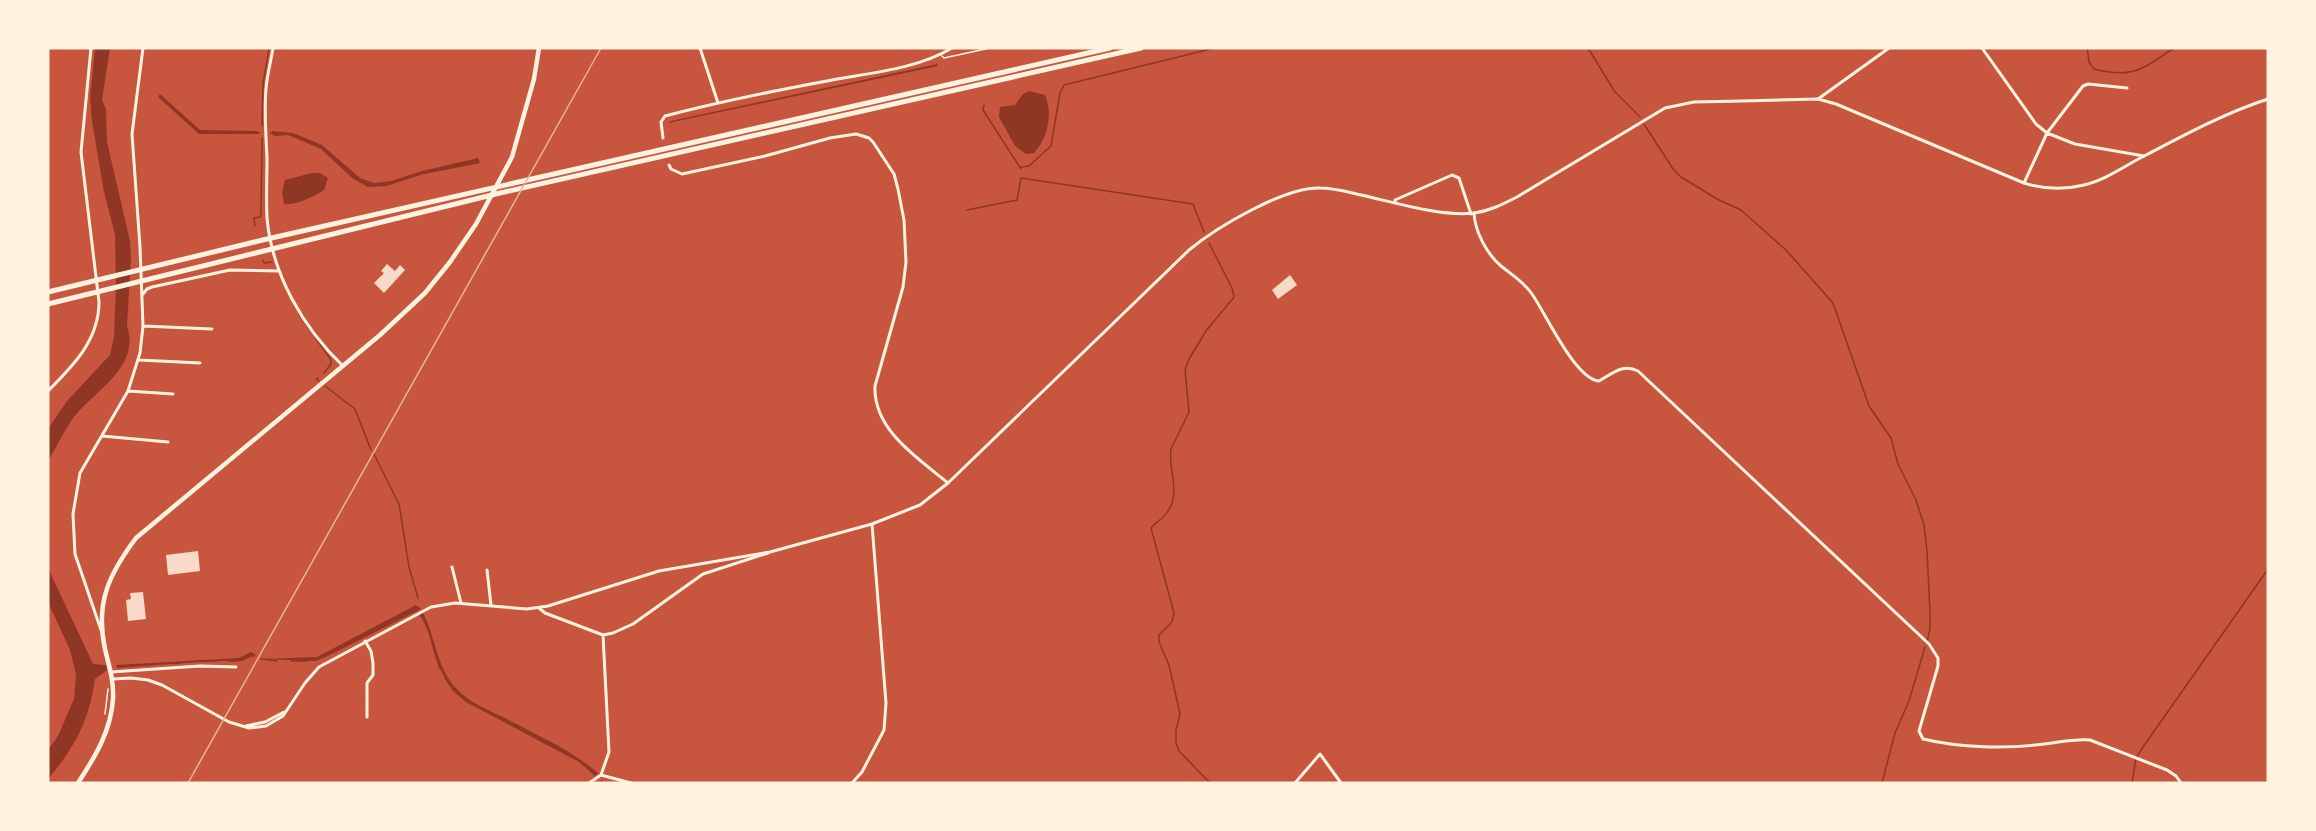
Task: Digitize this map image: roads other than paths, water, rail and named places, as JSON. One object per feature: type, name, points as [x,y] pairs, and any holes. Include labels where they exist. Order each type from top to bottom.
[{"type":"highway","points":[[48,304],[518,189],[537,181],[1110,48]]},
{"type":"highway","points":[[48,292],[153,265],[504,185],[537,181],[1141,48]]},
{"type":"main road","points":[[78,783],[94,759],[107,728],[112,707],[111,672],[102,619],[108,582],[115,568],[136,538],[380,335],[425,293],[476,225],[512,157],[531,90],[538,48]]},
{"type":"street","points":[[48,391],[87,348],[99,317],[100,304],[81,152],[91,48]]},
{"type":"street","points":[[104,641],[75,554],[72,522],[76,485],[80,473],[128,391],[138,360],[143,326],[132,134],[143,48]]},
{"type":"street","points":[[273,48],[266,89],[268,223],[279,271],[307,325],[322,345],[343,366]]},
{"type":"street","points":[[700,48],[718,103]]},
{"type":"street","points":[[663,138],[661,122],[665,116],[718,103],[914,64],[951,48]]},
{"type":"street","points":[[1818,99],[1889,48]]},
{"type":"street","points":[[1982,48],[2036,124],[2047,133],[2075,144],[2144,156]]},
{"type":"street","points":[[2024,183],[2047,133],[2085,85],[2127,88]]},
{"type":"street","points":[[110,680],[131,678],[162,685],[229,722],[256,728],[266,726],[276,722],[287,710],[319,667],[430,607],[461,603],[539,608],[659,571],[770,552],[872,524],[914,508],[948,483],[1188,250],[1269,201],[1303,189],[1334,189],[1443,212],[1472,213],[1500,206],[1648,117],[1680,104],[1818,99],[1846,107],[2024,183],[2056,188],[2083,185],[2105,177],[2214,120],[2268,99]]},
{"type":"street","points":[[669,165],[671,169],[682,174],[765,156],[830,138],[856,134],[869,138],[894,174],[902,201],[906,256],[903,286],[875,386],[876,405],[881,417],[895,437],[948,483]]},
{"type":"street","points":[[1395,202],[1405,195],[1452,175],[1459,177],[1487,249],[1494,259],[1532,294],[1566,351],[1587,377],[1599,381],[1623,368],[1631,367],[1638,371],[1929,644],[1938,658],[1938,666],[1918,731],[1923,739],[1978,745],[2022,745],[2078,739],[2090,740],[2167,770],[2181,783]]},
{"type":"street","points":[[142,295],[152,287],[230,270],[279,271]]},
{"type":"street","points":[[143,326],[212,329]]},
{"type":"street","points":[[138,360],[200,363]]},
{"type":"street","points":[[128,391],[173,394]]},
{"type":"street","points":[[102,436],[168,442]]},
{"type":"street","points":[[852,783],[862,772],[884,730],[886,703],[872,524]]},
{"type":"street","points":[[539,608],[545,613],[603,635],[633,624],[703,574],[770,552]]},
{"type":"street","points":[[452,567],[461,603]]},
{"type":"street","points":[[488,570],[491,605]]},
{"type":"street","points":[[589,783],[601,775],[608,759],[610,743],[603,635]]},
{"type":"street","points":[[366,642],[373,663],[373,675],[367,683],[367,717]]},
{"type":"street","points":[[111,672],[200,666],[236,667]]},
{"type":"street","points":[[1295,783],[1320,754],[1341,783]]},
{"type":"street","points":[[601,775],[630,783]]},
{"type":"waterway","points":[[262,125],[263,84],[269,48]]},
{"type":"waterway","points":[[1021,167],[1029,166],[1051,146],[1060,93],[1064,85],[1215,48]]},
{"type":"waterway","points":[[1588,48],[1615,92],[1640,117]]},
{"type":"waterway","points":[[2087,48],[2089,62],[2094,69],[2119,73],[2145,67],[2174,48]]},
{"type":"waterway","points":[[984,105],[983,110],[1021,169]]},
{"type":"waterway","points":[[1644,124],[1673,169],[1681,177],[1717,199],[1741,210],[1786,250],[1833,303],[1869,406],[1891,438],[1898,464],[1916,500],[1924,525],[1930,612],[1927,642]]},
{"type":"waterway","points":[[255,226],[254,218],[261,215],[262,138]]},
{"type":"waterway","points":[[967,210],[1017,200],[1021,178],[1193,204],[1204,232]]},
{"type":"waterway","points":[[1209,243],[1232,288],[1234,297],[1206,331],[1185,370],[1189,412],[1171,449],[1174,496],[1166,513],[1151,528],[1174,613],[1172,622],[1159,635],[1159,642],[1169,665],[1180,714],[1176,743],[1179,751],[1210,783]]},
{"type":"waterway","points":[[263,260],[264,263],[272,262]]},
{"type":"waterway","points":[[299,314],[331,360],[331,364],[324,373]]},
{"type":"waterway","points":[[318,378],[316,379],[319,381]]},
{"type":"waterway","points":[[325,386],[355,409],[371,450]]},
{"type":"waterway","points":[[374,454],[399,504],[409,567],[418,598]]},
{"type":"waterway","points":[[2132,783],[2136,758],[2268,569]]},
{"type":"waterway","points":[[429,630],[440,669]]},
{"type":"waterway","points":[[1882,783],[1895,733],[1909,701],[1925,647]]},
{"type":"waterway","points":[[243,660],[254,656]]},
{"type":"waterway","points":[[261,659],[277,661]]},
{"type":"waterway","points":[[198,661],[217,661]]},
{"type":"waterway","points":[[228,661],[238,661]]},
{"type":"waterway","points":[[291,661],[307,661]]},
{"type":"waterway","points":[[171,663],[181,663]]},
{"type":"waterway","points":[[445,678],[454,691],[466,701]]},
{"type":"railway","points":[[188,783],[601,48]]}]
